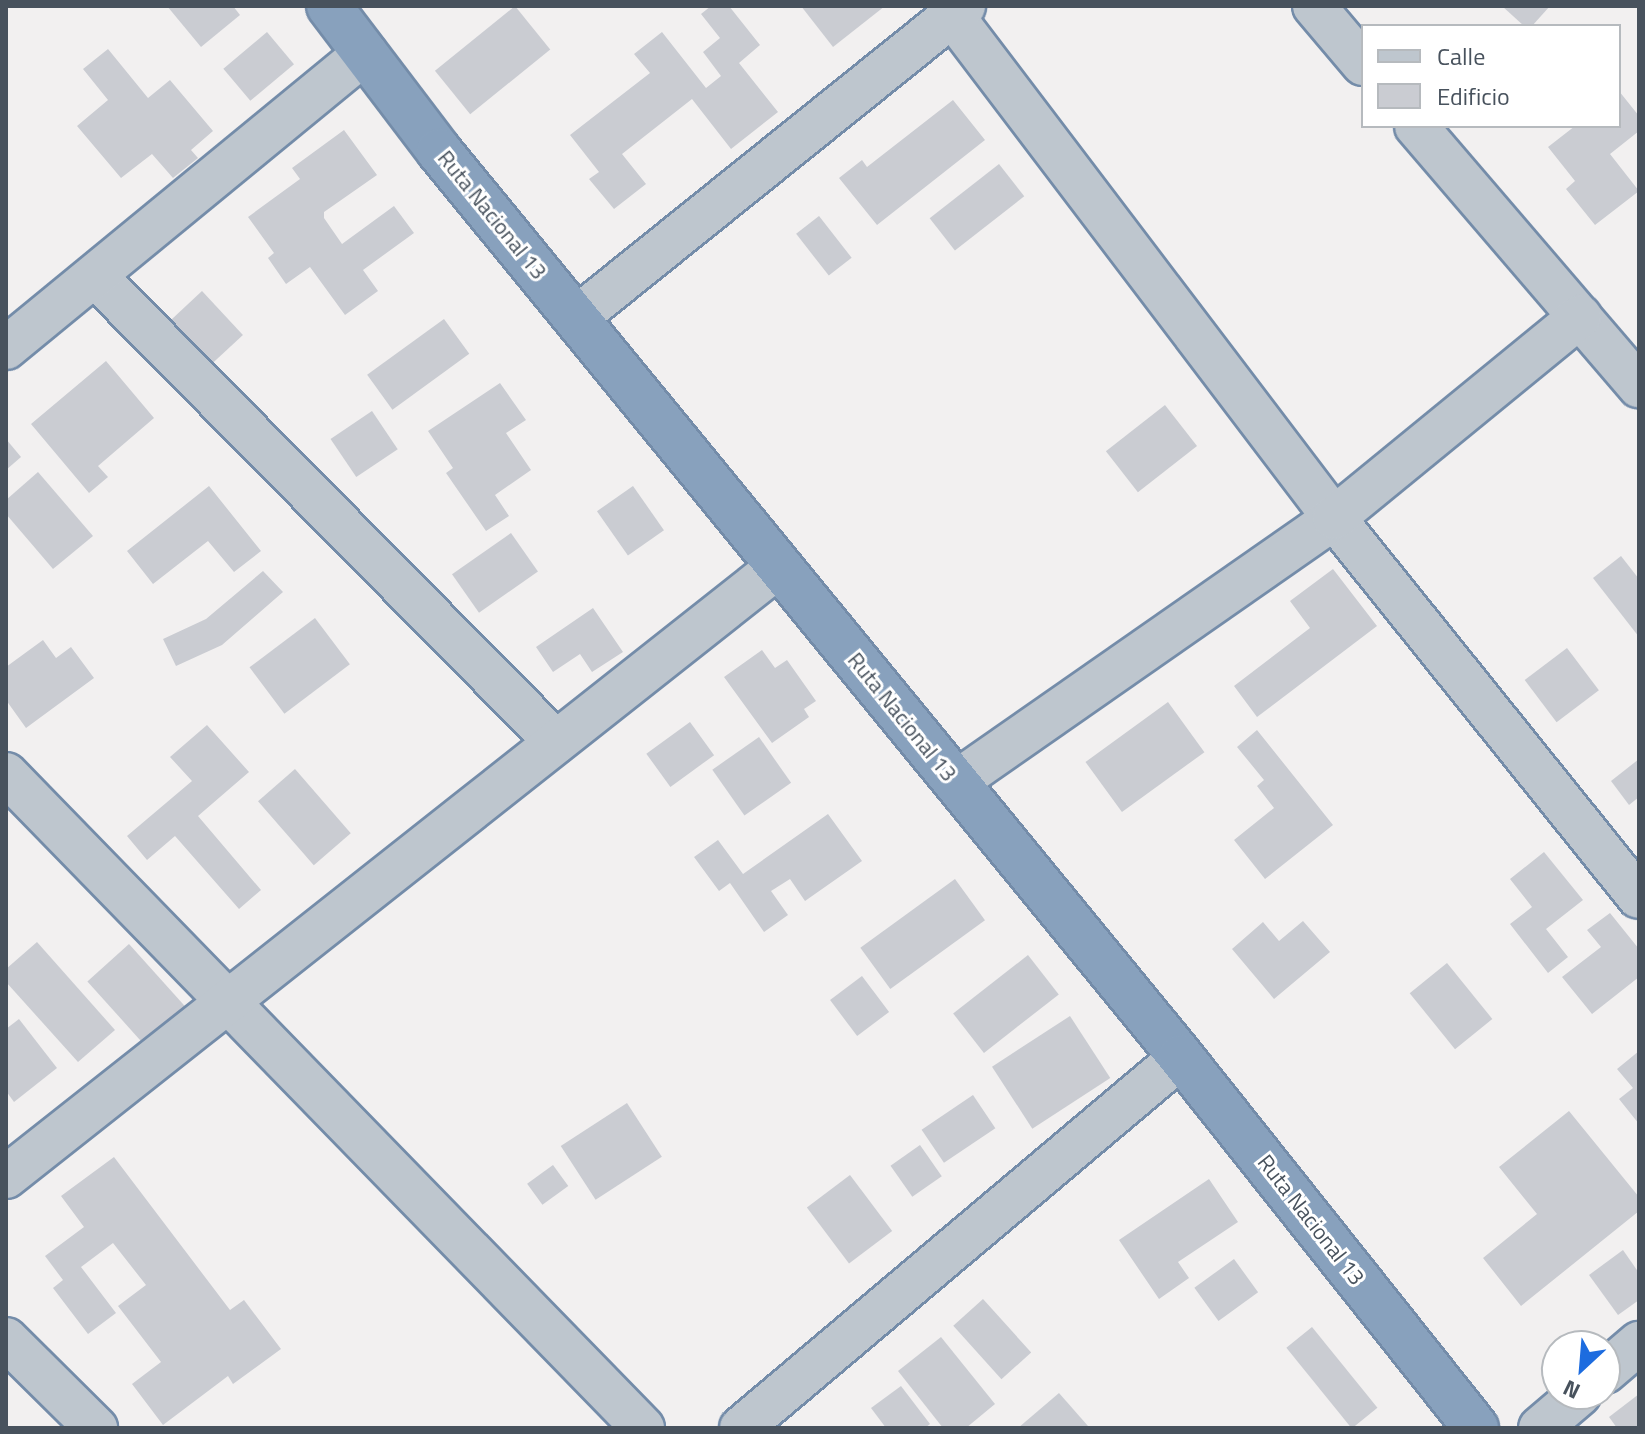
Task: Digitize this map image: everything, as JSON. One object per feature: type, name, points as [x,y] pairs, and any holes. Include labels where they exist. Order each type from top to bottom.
[{"type":"highway","name":"Ruta Nacional 13","points":[[334,8],[365,53],[576,318],[1181,1057],[1476,1428]]},
{"type":"street","points":[[1314,6],[1361,62]]},
{"type":"street","points":[[576,318],[958,11],[1334,518],[1639,897]]},
{"type":"street","points":[[6,348],[365,53]]},
{"type":"street","points":[[1418,128],[1639,386]]},
{"type":"street","points":[[96,277],[556,742]]},
{"type":"street","points":[[956,782],[1334,518],[1580,317]]},
{"type":"street","points":[[6,1177],[226,1000],[779,566]]},
{"type":"street","points":[[6,774],[643,1428]]},
{"type":"street","points":[[741,1428],[1181,1057]]},
{"type":"street","points":[[6,1339],[96,1428]]},
{"type":"street","points":[[1621,1358],[1639,1343]]},
{"type":"street","points":[[1540,1428],[1561,1410]]},
{"type":"building","points":[[167,6],[233,6],[240,15],[201,47]]},
{"type":"building","points":[[515,6],[550,50],[470,114],[435,71]]},
{"type":"building","points":[[711,6],[729,6],[760,45],[739,63],[778,112],[731,149],[692,99],[622,154],[646,184],[614,209],[589,179],[599,172],[570,135],[650,73],[634,54],[662,32],[706,88],[721,76],[703,52],[720,38],[701,14]]},
{"type":"building","points":[[801,6],[885,6],[833,47]]},
{"type":"building","points":[[1502,6],[1550,6],[1534,24],[1522,24]]},
{"type":"building","points":[[267,32],[294,64],[250,101],[223,69]]},
{"type":"building","points":[[108,49],[148,98],[170,80],[213,131],[191,150],[198,158],[173,178],[152,154],[121,178],[77,126],[108,100],[83,69]]},
{"type":"building","points":[[1621,94],[1639,116],[1639,131],[1610,154],[1639,191],[1595,225],[1566,189],[1575,181],[1548,147],[1572,128],[1621,128]]},
{"type":"building","points":[[953,100],[985,140],[877,225],[839,178],[862,160],[867,167]]},
{"type":"building","points":[[344,130],[377,175],[324,212],[324,218],[342,244],[394,206],[414,233],[363,270],[378,291],[345,315],[310,267],[286,284],[268,258],[274,253],[248,217],[300,179],[292,168]]},
{"type":"building","points":[[999,164],[1024,196],[955,250],[930,218]]},
{"type":"building","points":[[819,216],[852,258],[829,276],[796,234]]},
{"type":"building","points":[[202,291],[243,335],[210,366],[169,322]]},
{"type":"building","points":[[444,319],[469,354],[392,410],[367,375]]},
{"type":"building","points":[[106,361],[154,418],[98,466],[108,477],[89,493],[31,424]]},
{"type":"building","points":[[500,383],[526,420],[506,433],[531,470],[495,495],[509,516],[486,531],[446,473],[453,468],[428,431]]},
{"type":"building","points":[[1165,405],[1197,446],[1138,492],[1106,451]]},
{"type":"building","points":[[372,411],[398,449],[356,477],[331,439]]},
{"type":"building","points":[[6,439],[21,457],[6,470]]},
{"type":"building","points":[[38,472],[93,536],[53,569],[6,514],[6,500]]},
{"type":"building","points":[[209,486],[261,551],[234,572],[208,541],[153,584],[127,551]]},
{"type":"building","points":[[633,486],[664,530],[628,555],[597,511]]},
{"type":"building","points":[[511,533],[538,572],[479,613],[452,574]]},
{"type":"building","points":[[1621,556],[1639,579],[1639,637],[1593,578]]},
{"type":"building","points":[[1333,569],[1377,626],[1257,717],[1234,686],[1310,628],[1290,601]]},
{"type":"building","points":[[263,571],[283,592],[222,645],[176,666],[163,639],[206,619]]},
{"type":"building","points":[[593,608],[623,652],[592,672],[580,654],[553,672],[536,647]]},
{"type":"building","points":[[315,618],[350,664],[284,714],[250,667]]},
{"type":"building","points":[[43,640],[56,658],[71,647],[94,678],[26,728],[6,700],[6,667]]},
{"type":"building","points":[[1567,648],[1599,690],[1557,722],[1525,680]]},
{"type":"building","points":[[762,650],[775,668],[787,660],[816,701],[804,709],[809,717],[772,743],[724,677]]},
{"type":"building","points":[[1168,702],[1204,752],[1122,812],[1085,762]]},
{"type":"building","points":[[690,722],[714,755],[670,787],[646,754]]},
{"type":"building","points":[[207,725],[249,772],[198,816],[261,890],[239,909],[175,836],[147,860],[127,836],[192,781],[170,757]]},
{"type":"building","points":[[1257,730],[1333,825],[1265,879],[1234,840],[1274,808],[1257,786],[1264,780],[1237,747]]},
{"type":"building","points":[[759,737],[791,783],[744,816],[712,770]]},
{"type":"building","points":[[1639,759],[1639,797],[1629,805],[1611,781]]},
{"type":"building","points":[[295,769],[351,833],[314,865],[258,801]]},
{"type":"building","points":[[828,814],[862,861],[805,901],[790,879],[771,891],[788,915],[764,932],[730,883],[719,891],[694,857],[718,840],[743,874]]},
{"type":"building","points":[[1544,852],[1583,900],[1546,929],[1568,957],[1548,973],[1510,924],[1532,907],[1510,879]]},
{"type":"building","points":[[955,879],[985,920],[890,989],[860,948]]},
{"type":"building","points":[[1610,913],[1639,949],[1639,977],[1592,1014],[1562,977],[1601,947],[1587,930]]},
{"type":"building","points":[[1303,921],[1330,952],[1274,999],[1232,949],[1263,922],[1279,941]]},
{"type":"building","points":[[37,942],[115,1030],[78,1062],[6,982],[6,969]]},
{"type":"building","points":[[129,944],[187,1008],[145,1045],[87,981]]},
{"type":"building","points":[[1028,955],[1059,994],[984,1053],[953,1013]]},
{"type":"building","points":[[1447,963],[1492,1019],[1455,1049],[1410,993]]},
{"type":"building","points":[[862,976],[889,1012],[857,1036],[830,1000]]},
{"type":"building","points":[[1070,1016],[1110,1078],[1032,1129],[992,1067]]},
{"type":"building","points":[[19,1019],[57,1068],[14,1102],[6,1091],[6,1029]]},
{"type":"building","points":[[1639,1051],[1639,1124],[1619,1099],[1633,1088],[1617,1069]]},
{"type":"building","points":[[973,1095],[995,1128],[944,1163],[922,1130]]},
{"type":"building","points":[[627,1103],[662,1157],[596,1200],[561,1146]]},
{"type":"building","points":[[1569,1111],[1639,1197],[1639,1211],[1521,1306],[1483,1258],[1537,1214],[1499,1167]]},
{"type":"building","points":[[920,1145],[942,1176],[912,1197],[891,1166]]},
{"type":"building","points":[[114,1157],[230,1310],[244,1300],[281,1349],[233,1384],[228,1376],[163,1425],[132,1384],[161,1362],[118,1306],[146,1285],[113,1243],[81,1267],[116,1313],[88,1334],[53,1288],[63,1280],[45,1256],[84,1227],[61,1196]]},
{"type":"building","points":[[553,1165],[568,1186],[542,1205],[527,1184]]},
{"type":"building","points":[[850,1175],[892,1231],[849,1263],[807,1207]]},
{"type":"building","points":[[1209,1179],[1238,1222],[1178,1262],[1189,1278],[1159,1299],[1119,1240]]},
{"type":"building","points":[[1623,1250],[1639,1273],[1639,1300],[1618,1315],[1589,1275]]},
{"type":"building","points":[[1234,1259],[1258,1292],[1218,1321],[1194,1288]]},
{"type":"building","points":[[983,1299],[1031,1353],[1001,1379],[953,1326]]},
{"type":"building","points":[[1312,1327],[1377,1408],[1351,1428],[1286,1348]]},
{"type":"building","points":[[941,1337],[995,1404],[966,1428],[943,1428],[898,1371]]},
{"type":"building","points":[[901,1386],[930,1424],[925,1428],[886,1428],[871,1408]]},
{"type":"building","points":[[1059,1393],[1088,1426],[1018,1428]]},
{"type":"building","points":[[1639,1394],[1639,1428],[1617,1428],[1609,1417]]}]
